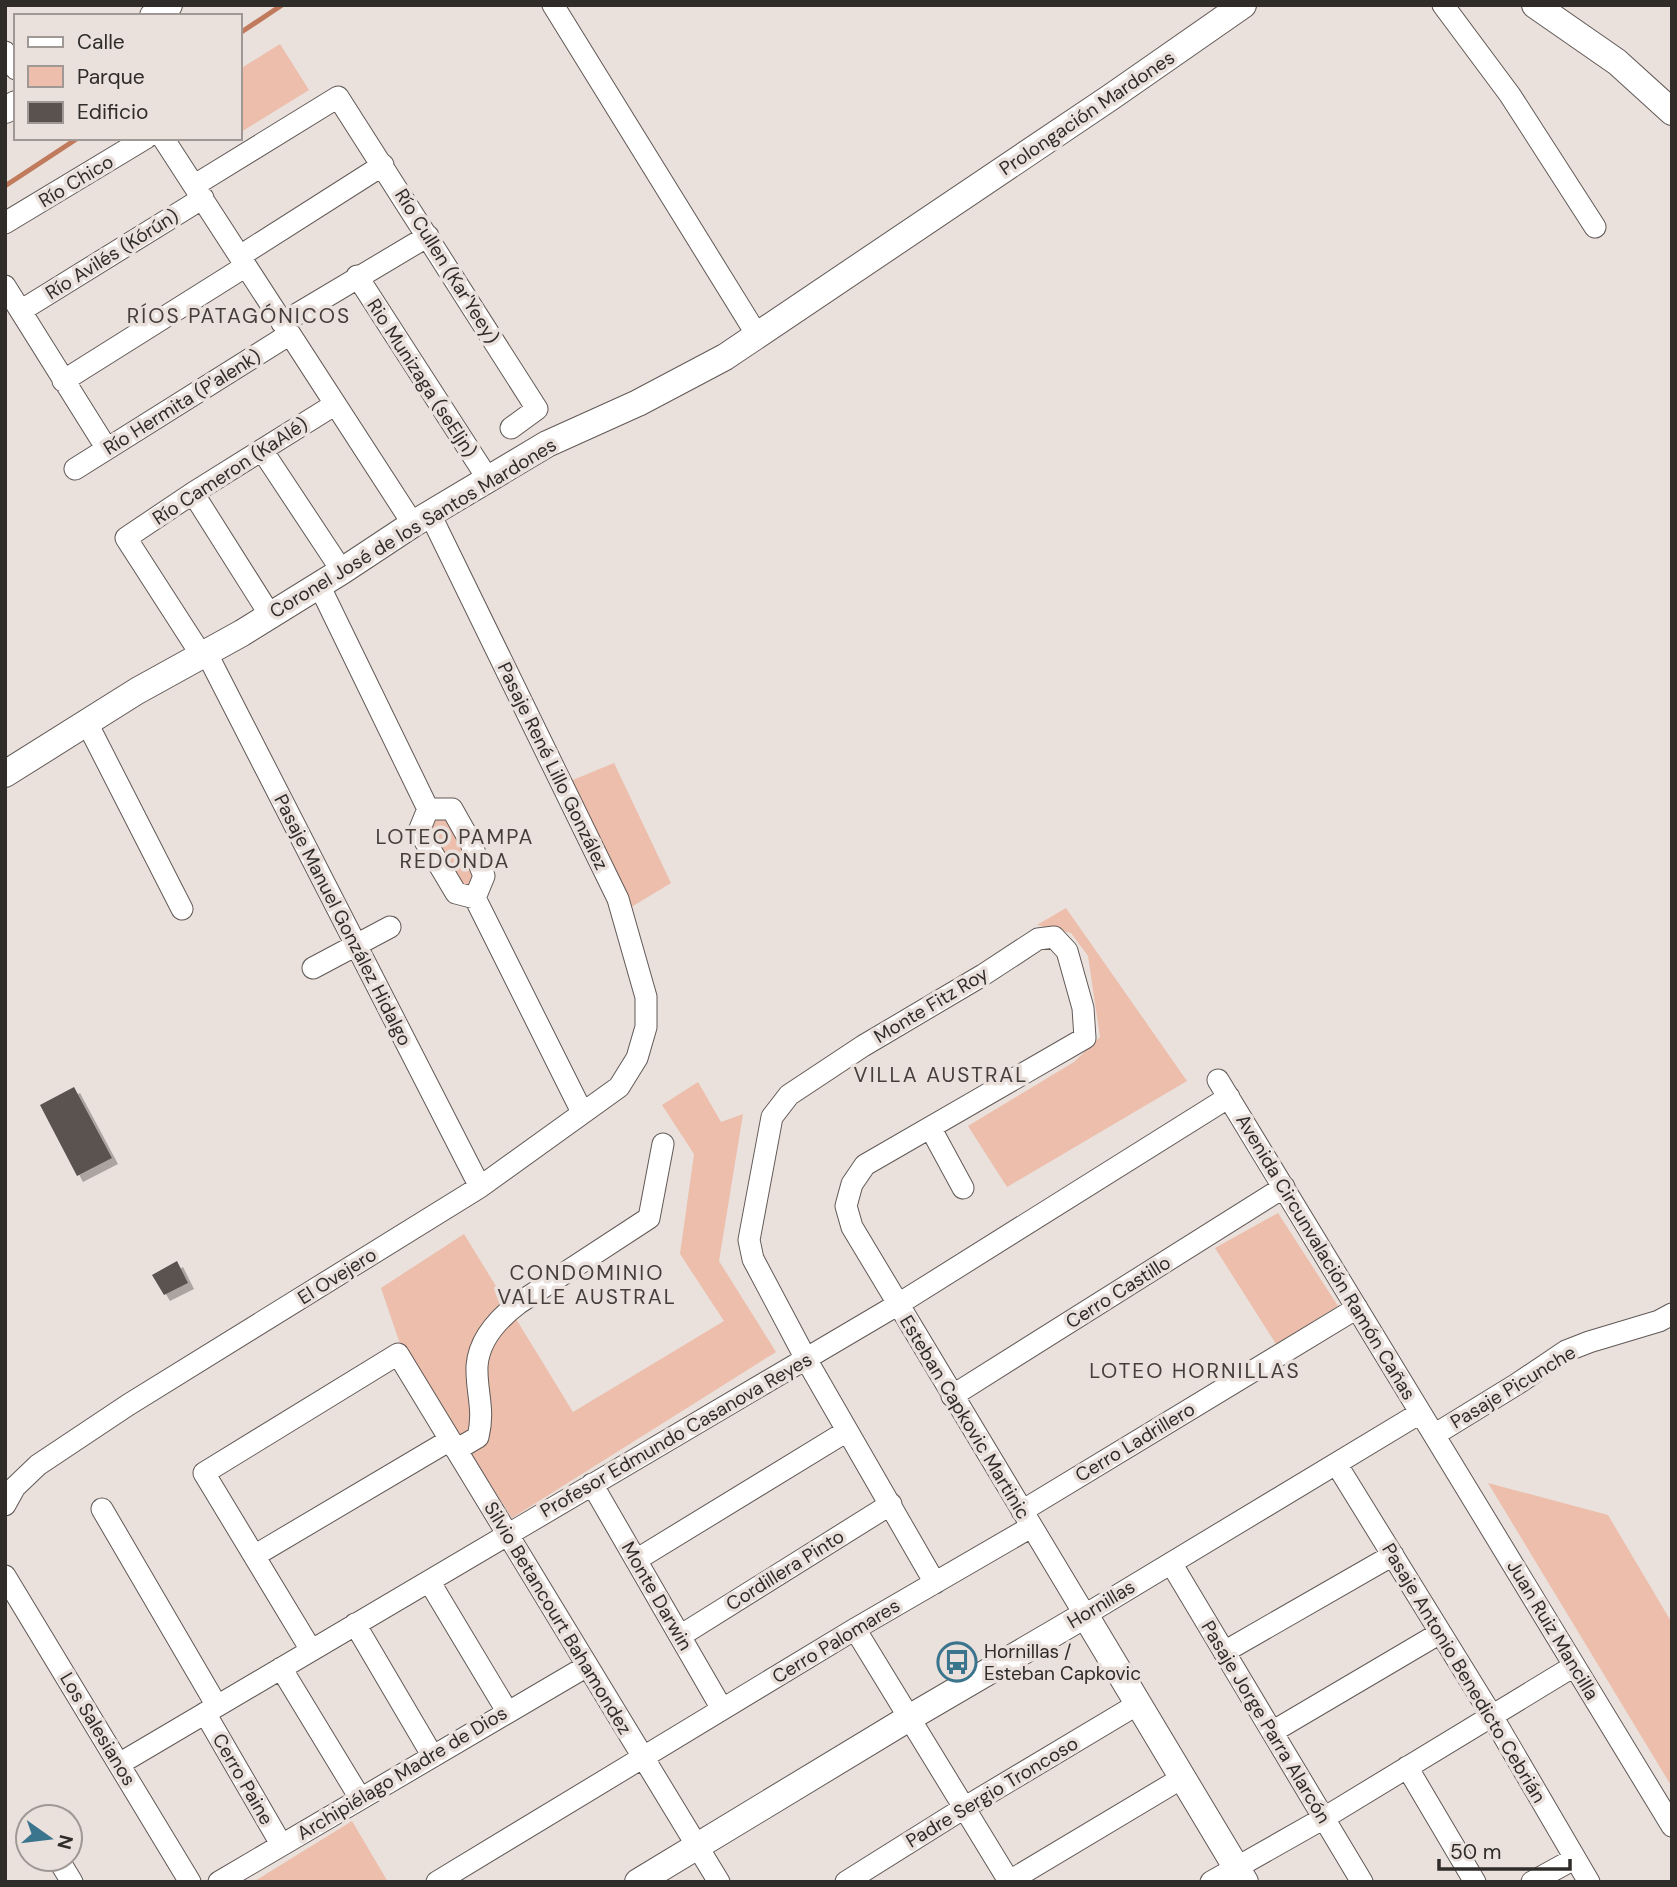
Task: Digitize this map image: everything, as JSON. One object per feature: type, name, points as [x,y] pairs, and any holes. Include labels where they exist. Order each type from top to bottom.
[{"type":"street","points":[[553,5],[757,335]]},
{"type":"street","name":"Prolongación Mardones","points":[[930,219],[1243,5]]},
{"type":"street","points":[[1443,5],[1510,95],[1595,227]]},
{"type":"street","points":[[1535,5],[1617,62],[1672,112]]},
{"type":"street","name":"Río Cullen (Kar'Yeey)","points":[[338,97],[537,409],[511,428]]},
{"type":"street","name":"Río Avilés (Kórún)","points":[[22,310],[338,97]]},
{"type":"street","name":"Río Chico","points":[[5,223],[143,140]]},
{"type":"street","name":"Pasaje René Lillo González","points":[[164,140],[334,405],[421,519],[618,899],[646,997],[646,1027]]},
{"type":"street","points":[[63,381],[383,165]]},
{"type":"street","name":"Coronel José de los Santos Mardones","points":[[5,774],[86,721],[205,655],[421,519],[547,444],[638,403],[725,357],[930,219]]},
{"type":"street","name":"Río Hermita (P'alenk)","points":[[75,469],[286,328],[357,276],[428,236]]},
{"type":"street","name":"Rio Munizaga (seEljn)","points":[[357,276],[488,479]]},
{"type":"street","points":[[5,286],[107,449]]},
{"type":"street","name":"Río Cameron (KaAlé)","points":[[126,538],[334,405]]},
{"type":"street","points":[[262,450],[342,571]]},
{"type":"street","points":[[193,493],[270,615]]},
{"type":"street","name":"Pasaje Manuel González Hidalgo","points":[[126,538],[205,655],[480,1187]]},
{"type":"street","points":[[319,585],[428,809],[419,831],[456,893],[475,898],[582,1112]]},
{"type":"street","points":[[86,721],[182,909]]},
{"type":"street","points":[[428,809],[452,809],[470,841],[484,876],[475,898]]},
{"type":"street","points":[[313,968],[390,927]]},
{"type":"street","name":"Monte Fitz Roy","points":[[935,1583],[806,1359],[753,1259],[748,1240],[772,1117],[789,1095],[863,1046],[1038,939],[1054,937],[1068,951],[1083,1008],[1085,1038]]},
{"type":"street","name":"El Ovejero","points":[[5,1505],[15,1487],[49,1457],[128,1405],[480,1187],[619,1087],[637,1058],[646,1027]]},
{"type":"street","name":"Esteban Capkovic Martinic","points":[[1085,1038],[865,1165],[852,1184],[846,1206],[852,1227],[897,1305],[1240,1874]]},
{"type":"street","name":"Profesor Edmundo Casanova Reyes","points":[[119,1764],[897,1305],[1224,1089]]},
{"type":"street","name":"Avenida Circunvalación Ramón Cañas","points":[[1224,1089],[1434,1435]]},
{"type":"street","points":[[931,1129],[963,1188]]},
{"type":"street","points":[[311,1650],[254,1556],[453,1445],[478,1437],[483,1419],[477,1366],[481,1346],[491,1329],[504,1314],[519,1303],[649,1218],[663,1144]]},
{"type":"street","name":"Cerro Castillo","points":[[952,1396],[1283,1188]]},
{"type":"street","name":"Cerro Ladrillero","points":[[1026,1519],[1357,1308]]},
{"type":"street","name":"Pasaje Picunche","points":[[1434,1435],[1566,1351],[1659,1321],[1672,1314]]},
{"type":"street","name":"Silvio Betancourt Bahamondez","points":[[254,1556],[204,1473],[398,1354],[719,1882]]},
{"type":"street","name":"Hornillas","points":[[638,1882],[1420,1413]]},
{"type":"street","points":[[636,1560],[848,1431]]},
{"type":"street","name":"Juan Ruiz Mancilla","points":[[1434,1435],[1672,1826]]},
{"type":"street","name":"Pasaje Antonio Benedicto Cebrián","points":[[1337,1465],[1492,1716],[1589,1882]]},
{"type":"street","name":"Monte Darwin","points":[[592,1484],[722,1709]]},
{"type":"street","name":"Cordillera Pinto","points":[[680,1636],[891,1504]]},
{"type":"street","name":"Cerro Paine","points":[[102,1508],[281,1844]]},
{"type":"street","name":"Cerro Palomares","points":[[437,1882],[935,1583],[1026,1519]]},
{"type":"street","points":[[1224,1652],[1393,1555]]},
{"type":"street","name":"Pasaje Jorge Parra Alarcón","points":[[1171,1563],[1362,1882]]},
{"type":"street","name":"Los Salesianos","points":[[5,1576],[190,1882]]},
{"type":"street","points":[[429,1581],[507,1711]]},
{"type":"street","points":[[355,1624],[432,1755]]},
{"type":"street","points":[[855,1629],[1008,1882],[1182,1778]]},
{"type":"street","points":[[1272,1732],[1440,1633]]},
{"type":"street","name":"Archipiélago Madre de Dios","points":[[219,1882],[587,1666]]},
{"type":"street","points":[[1211,1882],[1240,1874],[1324,1818],[1574,1666]]},
{"type":"street","points":[[281,1668],[360,1798]]},
{"type":"street","name":"Padre Sergio Troncoso","points":[[846,1882],[1138,1704]]},
{"type":"street","points":[[1408,1767],[1475,1882]]},
{"type":"street","points":[[1532,1882],[1574,1858]]},
{"type":"green space","points":[[280,44],[309,90],[242,131],[242,68]]},
{"type":"green space","points":[[614,763],[671,883],[628,909],[563,784]]},
{"type":"green space","points":[[438,814],[450,818],[479,871],[470,887],[456,886],[428,824]]},
{"type":"green space","points":[[1066,908],[1187,1081],[1007,1187],[968,1126],[1074,1062],[1100,1037],[1088,956],[1071,933],[1037,925]]},
{"type":"green space","points":[[698,1082],[721,1122],[743,1114],[719,1261],[776,1352],[512,1518],[399,1341],[381,1288],[464,1234],[573,1412],[724,1321],[680,1254],[694,1154],[662,1105]]},
{"type":"green space","points":[[1278,1213],[1338,1306],[1276,1344],[1215,1248]]},
{"type":"green space","points":[[1488,1483],[1608,1515],[1672,1623],[1672,1787]]},
{"type":"green space","points":[[352,1821],[388,1882],[253,1882]]},
{"type":"building","points":[[74,1087],[112,1158],[77,1176],[40,1105]]},
{"type":"building","points":[[177,1261],[188,1283],[164,1295],[152,1275]]},
{"type":"waterway","points":[[242,32],[282,5]]},
{"type":"waterway","points":[[5,186],[75,140]]},
{"type":"place","name":"Hornillas / Esteban Capkovic","points":[[957,1662]]},
{"type":"district","name":"RÍOS PATAGÓNICOS","points":[[239,316]]},
{"type":"district","name":"LOTEO PAMPA REDONDA","points":[[455,849]]},
{"type":"district","name":"VILLA AUSTRAL","points":[[941,1075]]},
{"type":"district","name":"CONDOMINIO VALLE AUSTRAL","points":[[587,1285]]},
{"type":"district","name":"LOTEO HORNILLAS","points":[[1195,1371]]}]
